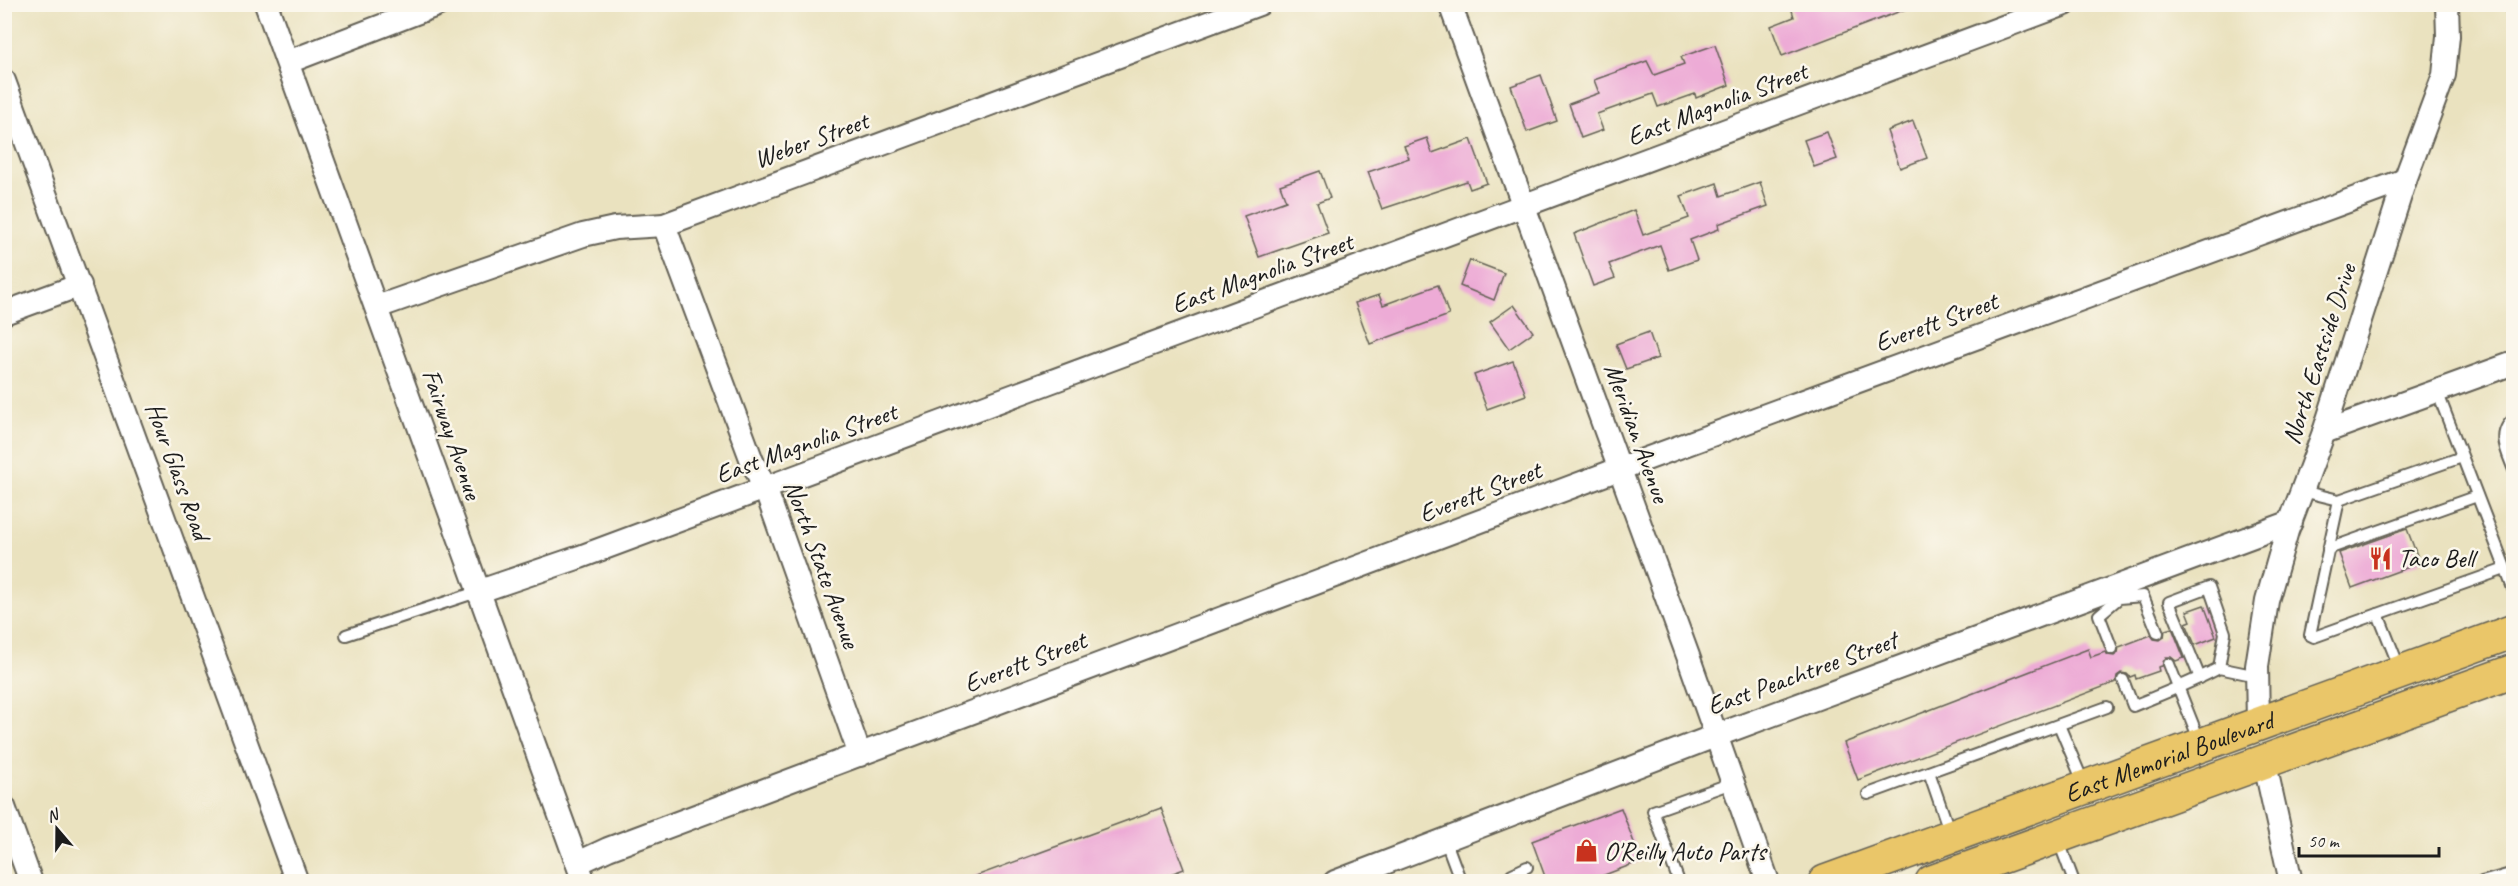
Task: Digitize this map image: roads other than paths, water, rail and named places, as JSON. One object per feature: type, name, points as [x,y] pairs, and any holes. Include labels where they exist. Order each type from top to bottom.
[{"type":"main road","name":"East Memorial Boulevard","points":[[1825,882],[2514,631]]},
{"type":"main road","name":"East Memorial Boulevard","points":[[1932,882],[2264,760],[2513,674]]},
{"type":"main road","points":[[2061,835],[2193,768],[2230,753],[2248,740],[2258,724]]},
{"type":"street","name":"Fairway Avenue","points":[[266,4],[377,307],[477,592],[581,872]]},
{"type":"street","points":[[288,62],[439,4]]},
{"type":"street","name":"Weber Street","points":[[377,307],[584,235],[615,228],[664,225],[1259,4]]},
{"type":"street","name":"Meridian Avenue","points":[[1450,4],[1768,882]]},
{"type":"street","name":"East Magnolia Street","points":[[477,592],[580,557],[2065,4]]},
{"type":"street","name":"North Eastside Drive","points":[[2258,724],[2257,676],[2267,602],[2291,522],[2324,432],[2405,180],[2444,75],[2448,36],[2447,4]]},
{"type":"street","name":"Hour Glass Road","points":[[4,81],[297,882]]},
{"type":"street","name":"Everett Street","points":[[581,872],[619,845],[1619,469],[2405,180]]},
{"type":"street","name":"North State Avenue","points":[[664,225],[752,462],[765,488],[860,755]]},
{"type":"street","points":[[4,313],[80,285]]},
{"type":"street","points":[[2324,432],[2514,363]]},
{"type":"street","name":"East Peachtree Street","points":[[1335,882],[1716,736],[2117,593],[2291,522]]},
{"type":"street","points":[[2264,760],[2291,882]]},
{"type":"street","points":[[4,807],[31,882]]},
{"type":"lane","points":[[2506,4],[2514,12]]},
{"type":"lane","points":[[2436,391],[2514,591]]},
{"type":"lane","points":[[2514,419],[2505,426],[2503,439],[2514,470]]},
{"type":"lane","points":[[2302,492],[2339,500],[2462,458]]},
{"type":"lane","points":[[2328,549],[2477,495]]},
{"type":"lane","points":[[2339,500],[2310,635],[2314,637],[2505,569]]},
{"type":"lane","points":[[2200,678],[2169,602],[2210,587],[2225,633],[2218,668]]},
{"type":"lane","points":[[346,635],[477,592]]},
{"type":"lane","points":[[2112,649],[2099,615],[2117,593],[2143,596],[2158,633]]},
{"type":"lane","points":[[2378,614],[2401,672]]},
{"type":"lane","points":[[2169,664],[2201,745]]},
{"type":"lane","points":[[2124,680],[2133,706],[2218,668],[2257,676]]},
{"type":"lane","points":[[1868,794],[2107,707]]},
{"type":"lane","points":[[2059,724],[2085,787]]},
{"type":"lane","points":[[1929,772],[1952,836]]},
{"type":"lane","points":[[1679,882],[1653,812],[1732,783]]},
{"type":"lane","points":[[2061,835],[2074,882]]},
{"type":"lane","points":[[1445,839],[1461,882]]},
{"type":"lane","points":[[1514,882],[1512,874],[1527,867]]},
{"type":"lane","points":[[2482,882],[2514,873]]},
{"type":"place","name":"Taco Bell","points":[[2380,558]]},
{"type":"place","name":"O'Reilly Auto Parts","points":[[1586,851]]}]
